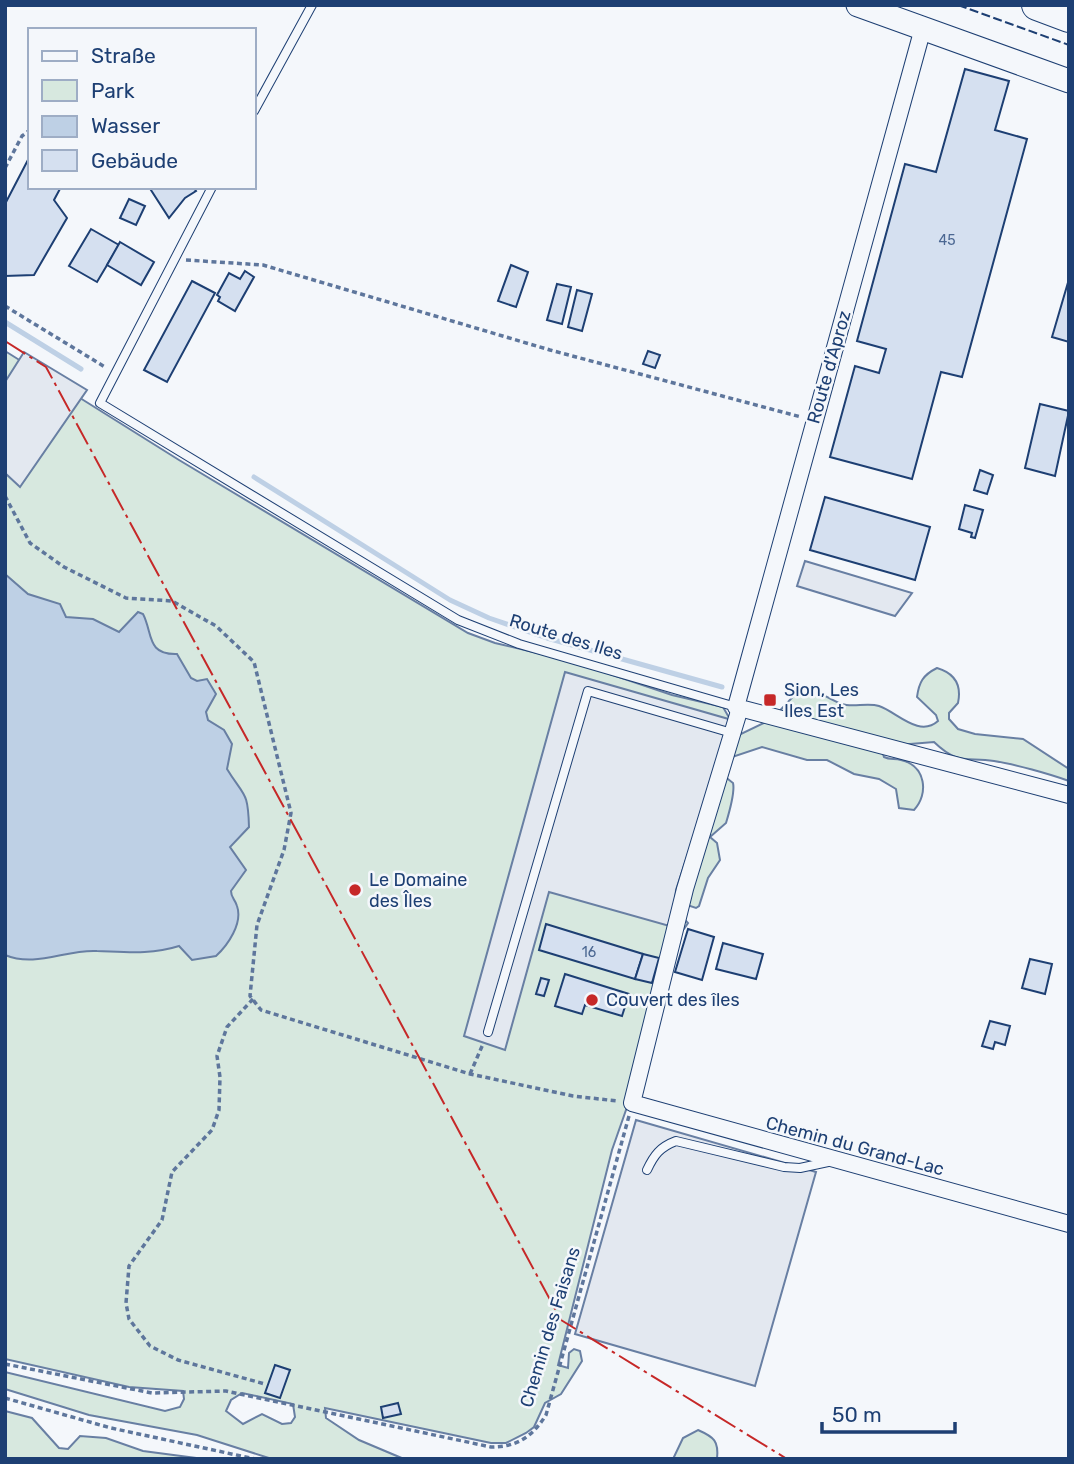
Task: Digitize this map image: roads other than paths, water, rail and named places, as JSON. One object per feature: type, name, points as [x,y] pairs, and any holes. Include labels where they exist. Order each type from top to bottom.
[{"type":"highway","points":[[1037,5],[1069,17]]},
{"type":"street","points":[[858,5],[1069,80]]},
{"type":"street","name":"Route d'Aproz","points":[[738,707],[923,28]]},
{"type":"street","points":[[732,733],[738,707]]},
{"type":"street","name":"Route des Iles","points":[[738,707],[1069,795]]},
{"type":"street","name":"Chemin du Grand-Lac","points":[[732,733],[685,889],[632,1103],[1069,1224]]},
{"type":"lane","points":[[256,107],[312,5]]},
{"type":"lane","name":"Route des Iles","points":[[211,189],[100,403],[458,620],[519,643],[738,707]]},
{"type":"lane","points":[[488,1032],[589,691],[732,733]]},
{"type":"lane","points":[[647,1170],[664,1145],[676,1141],[784,1167],[800,1168],[834,1160]]},
{"type":"water","points":[[5,574],[28,594],[60,604],[66,617],[93,619],[119,632],[138,612],[143,614],[155,647],[160,651],[177,654],[191,678],[197,681],[207,679],[216,694],[206,712],[208,720],[224,730],[232,744],[227,769],[246,800],[249,827],[230,847],[246,870],[231,891],[238,913],[236,926],[230,940],[216,956],[192,960],[179,946],[148,952],[85,951],[28,960],[5,955]]},
{"type":"waterway","points":[[5,322],[81,369]]},
{"type":"waterway","points":[[254,477],[450,600],[489,618],[547,638],[722,687]]},
{"type":"place","name":"Sion, Les Iles Est","points":[[770,700]]},
{"type":"place","name":"Le Domaine des Îles","points":[[355,890]]},
{"type":"place","name":"Couvert des îles","points":[[592,1000]]}]
